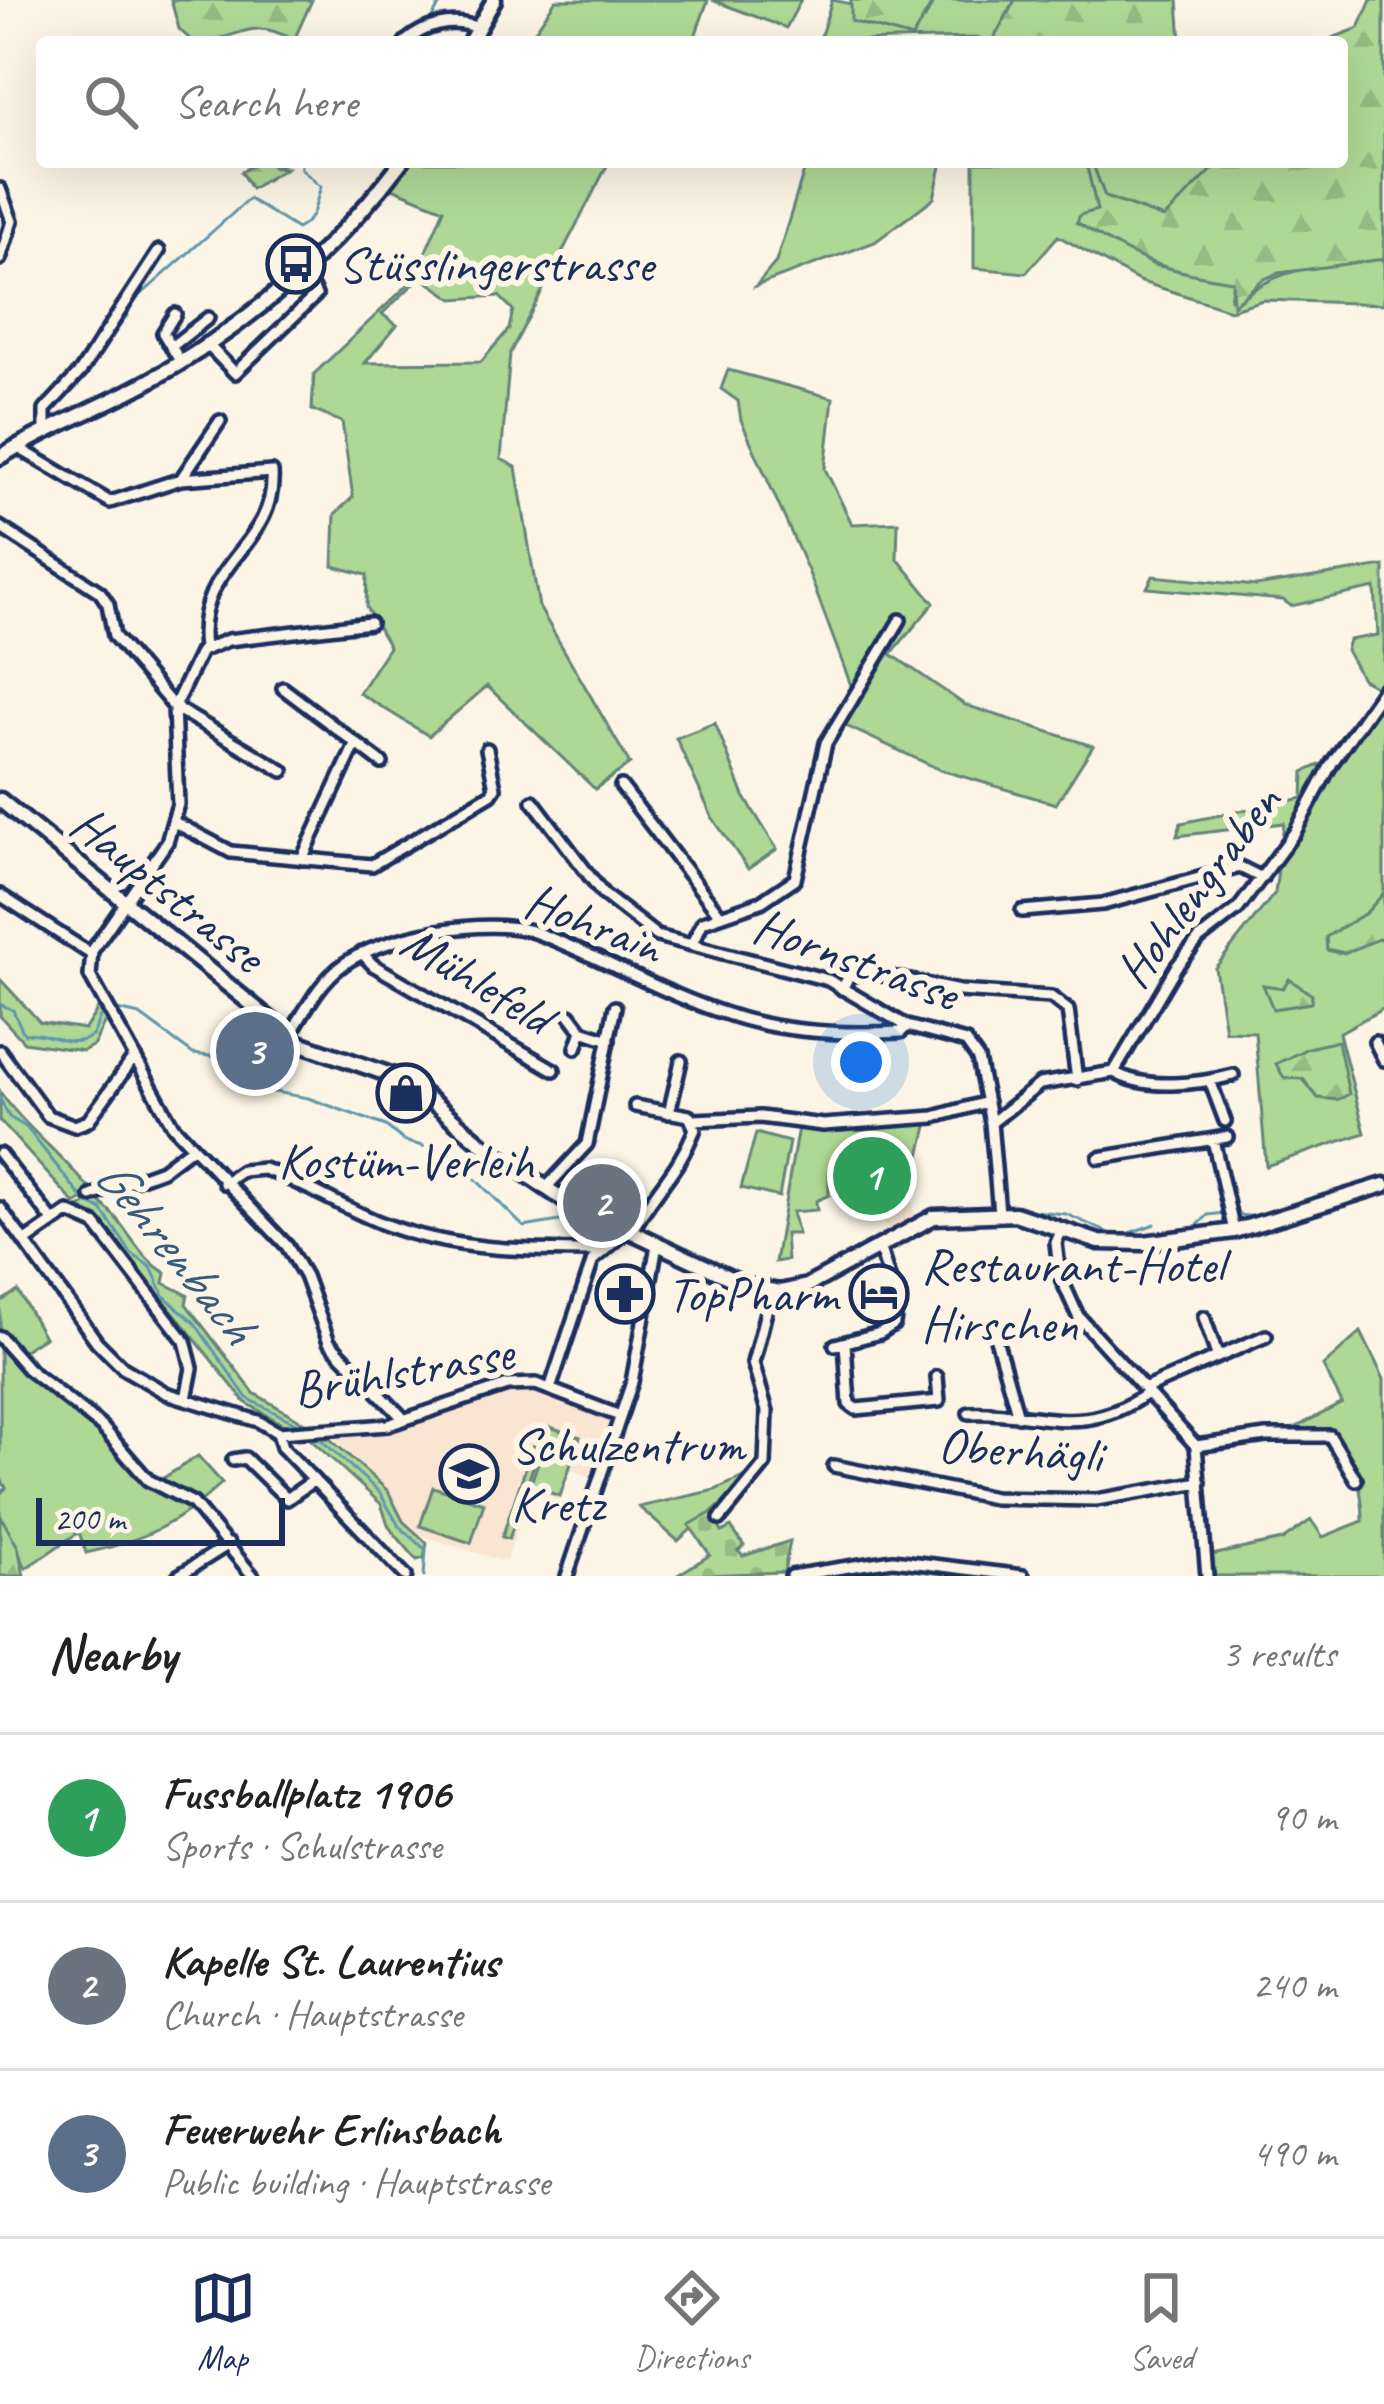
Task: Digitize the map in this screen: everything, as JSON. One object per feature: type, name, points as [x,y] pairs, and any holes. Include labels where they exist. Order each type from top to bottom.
[{"type":"main road","points":[[473,36],[494,0]]},
{"type":"main road","points":[[0,457],[206,343],[303,270],[396,168]]},
{"type":"main road","name":"Hauptstrasse","points":[[0,800],[289,1036],[325,1056],[419,1087],[483,1145],[545,1189],[657,1245],[771,1292]]},
{"type":"main road","points":[[771,1292],[807,1286],[934,1217],[999,1213],[1124,1244],[1234,1231],[1384,1185]]},
{"type":"street","points":[[412,36],[448,24],[478,28]]},
{"type":"street","points":[[0,190],[12,221],[0,260]]},
{"type":"street","points":[[45,433],[44,410],[81,371],[159,251]]},
{"type":"street","points":[[206,343],[235,373],[316,296],[303,270]]},
{"type":"street","points":[[175,314],[163,333],[180,361]]},
{"type":"street","points":[[171,347],[208,319]]},
{"type":"street","points":[[181,479],[220,421]]},
{"type":"street","points":[[17,447],[106,501],[181,479],[272,472],[261,524],[212,586],[204,648],[174,707],[176,823],[91,954],[94,986],[133,1059],[191,1148],[294,1255],[335,1352],[401,1416]]},
{"type":"street","points":[[0,527],[100,592],[108,604],[114,636],[174,707],[283,771]]},
{"type":"street","points":[[691,945],[703,922],[761,902],[795,879],[826,743],[900,620]]},
{"type":"street","points":[[204,648],[228,640],[370,623]]},
{"type":"street","points":[[283,688],[382,763]]},
{"type":"street","name":"Hohlengraben","points":[[1114,1072],[1176,967],[1238,909],[1262,878],[1384,688]]},
{"type":"street","points":[[302,859],[356,743]]},
{"type":"street","points":[[176,823],[226,850],[360,865],[383,860],[491,794],[495,788],[488,749]]},
{"type":"street","points":[[621,786],[720,915]]},
{"type":"street","name":"Hornstrasse","points":[[532,801],[603,894],[657,936],[790,968],[842,989],[907,1026],[966,1042],[978,1059],[992,1123],[999,1213]]},
{"type":"street","points":[[1022,911],[1103,904],[1240,867],[1262,878]]},
{"type":"street","points":[[0,895],[91,954]]},
{"type":"street","name":"Hohrain","points":[[289,1036],[328,977],[362,953],[399,940],[506,926],[535,932],[630,978],[731,1016],[861,1034],[901,1031],[907,1026]]},
{"type":"street","name":"Mühlefeld","points":[[362,953],[373,965],[554,1070]]},
{"type":"street","points":[[842,989],[856,971],[959,991],[1051,997],[1068,1010],[1076,1080]]},
{"type":"street","points":[[545,1189],[587,1144],[615,1007]]},
{"type":"street","points":[[570,1016],[582,1031],[609,1040]]},
{"type":"street","points":[[575,1048],[582,1031]]},
{"type":"street","points":[[1376,1042],[1384,1060]]},
{"type":"street","points":[[0,1051],[48,1116],[75,1126],[88,1121],[133,1059]]},
{"type":"street","points":[[669,1113],[681,1061]]},
{"type":"street","points":[[992,1123],[1040,1084],[1114,1072],[1136,1082],[1210,1082],[1233,1075]]},
{"type":"street","points":[[1210,1082],[1225,1121]]},
{"type":"street","points":[[635,1106],[694,1120],[760,1117],[823,1125],[934,1117],[987,1102]]},
{"type":"street","points":[[224,1183],[242,1171],[264,1169],[387,1226],[457,1244],[598,1251],[629,1232],[680,1167],[694,1120]]},
{"type":"street","points":[[1099,1159],[1227,1137]]},
{"type":"street","points":[[1213,1140],[1234,1231]]},
{"type":"street","points":[[91,1196],[162,1169],[191,1148]]},
{"type":"street","points":[[0,1154],[53,1221]]},
{"type":"street","name":"Brühlstrasse","points":[[0,1208],[107,1353],[144,1382],[258,1420],[278,1433],[336,1432],[388,1424],[401,1416],[423,1417],[508,1384],[550,1389],[620,1416]]},
{"type":"street","points":[[26,1241],[68,1212],[90,1219],[180,1335],[192,1361],[186,1399]]},
{"type":"street","points":[[1061,1231],[1056,1244],[1060,1276],[1078,1316],[1196,1446],[1208,1576]]},
{"type":"street","points":[[567,1576],[636,1365],[657,1245]]},
{"type":"street","points":[[880,1249],[898,1314],[880,1333],[840,1344],[850,1404],[856,1409],[938,1401],[937,1376]]},
{"type":"street","points":[[550,1389],[598,1251]]},
{"type":"street","points":[[720,1519],[765,1464],[767,1411],[753,1363],[771,1292]]},
{"type":"street","points":[[1204,1317],[1217,1355]]},
{"type":"street","points":[[994,1332],[1018,1416]]},
{"type":"street","points":[[0,1336],[28,1369],[102,1427],[148,1480],[188,1498],[253,1576]]},
{"type":"street","points":[[969,1413],[1053,1424],[1084,1420],[1266,1336]]},
{"type":"street","points":[[278,1433],[282,1447],[406,1576]]},
{"type":"street","points":[[1196,1446],[1266,1436],[1330,1436],[1356,1480]]},
{"type":"street","points":[[232,1460],[245,1458],[287,1499],[314,1480]]},
{"type":"street","name":"Oberhägli","points":[[834,1466],[994,1498],[1096,1500],[1200,1482]]},
{"type":"street","points":[[178,1576],[229,1544]]},
{"type":"street","points":[[791,1576],[893,1560],[1023,1576]]},
{"type":"shaded area","points":[[908,1123],[906,1174],[915,1216],[890,1233],[873,1201],[852,1195],[850,1128]]},
{"type":"shaded area","name":"Schulzentrum Kretz","points":[[509,1389],[540,1391],[612,1418],[594,1478],[571,1470],[560,1502],[530,1490],[506,1562],[420,1535],[402,1517],[389,1490],[333,1437],[394,1432]]},
{"type":"green space","points":[[171,0],[312,0],[296,36],[254,29],[228,36],[187,36],[179,29]]},
{"type":"green space","points":[[556,0],[708,0],[695,36],[531,36]]},
{"type":"green space","points":[[712,0],[801,0],[786,28]]},
{"type":"green space","points":[[832,0],[925,19],[934,0],[1015,0],[995,36],[821,36]]},
{"type":"green space","points":[[851,0],[934,0],[913,36],[851,21]]},
{"type":"green space","points":[[1015,0],[1178,0],[1181,36],[995,36]]},
{"type":"green space","points":[[1371,0],[1384,0],[1384,259],[1279,273],[1262,280],[1233,305],[1232,281],[1151,262],[1077,222],[1080,215],[1097,210],[1087,168],[1094,168],[1105,197],[1164,218],[1214,168],[1348,168],[1348,36],[1338,36],[1359,28]]},
{"type":"green space","points":[[247,168],[286,168],[251,189],[241,172]]},
{"type":"green space","points":[[405,168],[606,168],[510,353],[501,459],[516,467],[539,607],[630,764],[595,789],[487,686],[429,736],[359,693],[389,647],[366,607],[367,575],[333,566],[335,514],[353,497],[342,422],[312,410],[314,374],[414,279],[444,209],[390,187]],"holes":[[[421,277],[453,299],[499,296],[513,310],[509,329],[481,362],[365,363],[397,325],[382,314]]]},
{"type":"green space","points":[[796,168],[941,168],[934,198],[875,242],[756,286],[776,262],[804,171]]},
{"type":"green space","points":[[974,168],[1087,168],[1098,211],[1077,223],[1154,265],[1233,281],[1230,299],[1238,301],[1288,273],[1384,259],[1384,304],[1263,300],[1230,310],[1139,281],[1058,236],[1026,273],[974,268]]},
{"type":"green space","points":[[1094,168],[1216,168],[1164,218],[1105,197]]},
{"type":"green space","points":[[728,370],[833,398],[825,469],[852,524],[898,522],[897,558],[934,603],[891,654],[965,705],[1093,746],[1056,804],[941,770],[844,725],[856,699],[809,573],[741,420],[738,401],[721,389]]},
{"type":"green space","points":[[1384,566],[1384,893],[1366,913],[1327,937],[1327,950],[1339,953],[1384,937],[1384,1008],[1339,1033],[1365,1133],[1266,1166],[1255,1032],[1225,1031],[1215,968],[1275,893],[1284,823],[1177,836],[1181,823],[1303,798],[1304,772],[1328,761],[1377,687],[1362,679],[1346,650],[1349,640],[1378,635],[1375,588],[1291,606],[1283,600],[1147,588],[1153,576],[1256,586]]},
{"type":"green space","points":[[715,723],[744,796],[777,849],[748,869],[712,817],[676,738]]},
{"type":"green space","points":[[1384,893],[1384,937],[1344,953],[1327,949],[1326,937],[1366,913]]},
{"type":"green space","points":[[0,979],[40,1022],[85,1029],[100,1005],[107,1017],[94,1045],[83,1051],[24,1042],[0,1016]]},
{"type":"green space","points":[[1289,979],[1312,995],[1311,1003],[1273,1009],[1263,985],[1283,988]]},
{"type":"green space","points":[[1338,1041],[1349,1094],[1338,1100],[1318,1098],[1303,1079],[1284,1078],[1276,1064],[1308,1048]]},
{"type":"green space","points":[[0,1092],[93,1193],[75,1204],[0,1121]]},
{"type":"green space","points":[[928,1122],[916,1172],[884,1157],[851,1170],[829,1170],[829,1195],[816,1201],[817,1210],[792,1212],[798,1234],[785,1234],[787,1260],[775,1262],[798,1127],[839,1129]]},
{"type":"green space","points":[[756,1133],[789,1142],[779,1197],[741,1188]]},
{"type":"green space","points":[[886,1160],[893,1177],[859,1191],[852,1174]]},
{"type":"green space","points":[[95,1199],[166,1273],[164,1283],[188,1295],[186,1304],[254,1393],[308,1425],[287,1427],[245,1402],[100,1220],[79,1208]]},
{"type":"green space","points":[[18,1291],[44,1337],[24,1350],[41,1373],[95,1410],[157,1482],[198,1456],[222,1483],[175,1520],[143,1536],[86,1553],[79,1532],[26,1568],[0,1515],[0,1494],[6,1488],[0,1477],[0,1302]]},
{"type":"green space","points":[[1361,1332],[1384,1379],[1384,1576],[1215,1576],[1212,1555],[1282,1540],[1311,1520],[1323,1537],[1363,1521],[1352,1462],[1340,1443],[1317,1435],[1290,1436],[1289,1431],[1342,1403],[1323,1366]]},
{"type":"green space","points":[[550,1427],[580,1437],[560,1496],[530,1486]]},
{"type":"green space","points":[[539,1429],[545,1431],[509,1539],[502,1537]]},
{"type":"green space","points":[[329,1438],[388,1491],[403,1521],[427,1543],[424,1558],[417,1560],[389,1527],[381,1504],[311,1440]]},
{"type":"green space","points":[[758,1470],[678,1541],[639,1507],[715,1490]]},
{"type":"green space","points":[[433,1487],[484,1503],[471,1543],[420,1526]]},
{"type":"green space","points":[[711,1513],[722,1532],[731,1527],[744,1546],[738,1551],[743,1556],[790,1541],[784,1572],[676,1576],[710,1555],[689,1525]]},
{"type":"green space","points":[[0,1515],[18,1547],[24,1576],[0,1576]]},
{"type":"waterway","points":[[430,22],[442,0]]},
{"type":"waterway","points":[[142,294],[249,199],[297,229],[303,225],[314,211],[321,187],[301,168]]},
{"type":"waterway","points":[[89,368],[127,316]]},
{"type":"waterway","points":[[0,1004],[13,1010],[24,1034],[68,1041],[93,1035],[102,1011]]},
{"type":"waterway","points":[[112,1009],[140,1015],[193,1054],[227,1058],[264,1090],[308,1098],[386,1126],[404,1141],[449,1153],[524,1227],[583,1217]]},
{"type":"waterway","name":"Gehrenbach","points":[[0,1099],[9,1117],[26,1127],[86,1203],[101,1209],[132,1254],[151,1267],[164,1296],[194,1322],[247,1398],[301,1426]]},
{"type":"waterway","points":[[1369,1184],[1384,1178]]},
{"type":"waterway","points":[[1236,1215],[1260,1217],[1325,1197]]},
{"type":"waterway","points":[[1034,1211],[1066,1214],[1118,1237],[1155,1224]]},
{"type":"waterway","points":[[1193,1230],[1208,1215],[1225,1213]]},
{"type":"waterway","points":[[930,1225],[950,1222]]},
{"type":"waterway","points":[[886,1252],[906,1239]]},
{"type":"waterway","points":[[775,1305],[876,1258]]},
{"type":"waterway","name":"Gehrenbach","points":[[318,1437],[380,1493],[399,1526],[426,1550],[424,1576]]},
{"type":"place","name":"Stüsslingerstrasse","points":[[296,264]]},
{"type":"place","name":"Feuerwehr Erlinsbach","points":[[255,1051]]},
{"type":"place","name":"Kostüm-Verleih","points":[[406,1093]]},
{"type":"place","name":"Fussballplatz 1906","points":[[872,1176]]},
{"type":"place","name":"Kapelle St. Laurentius","points":[[602,1203]]},
{"type":"place","name":"TopPharm","points":[[625,1294]]},
{"type":"place","name":"Restaurant-Hotel Hirschen","points":[[879,1294]]},
{"type":"place","name":"Schulzentrum Kretz","points":[[469,1474]]}]
